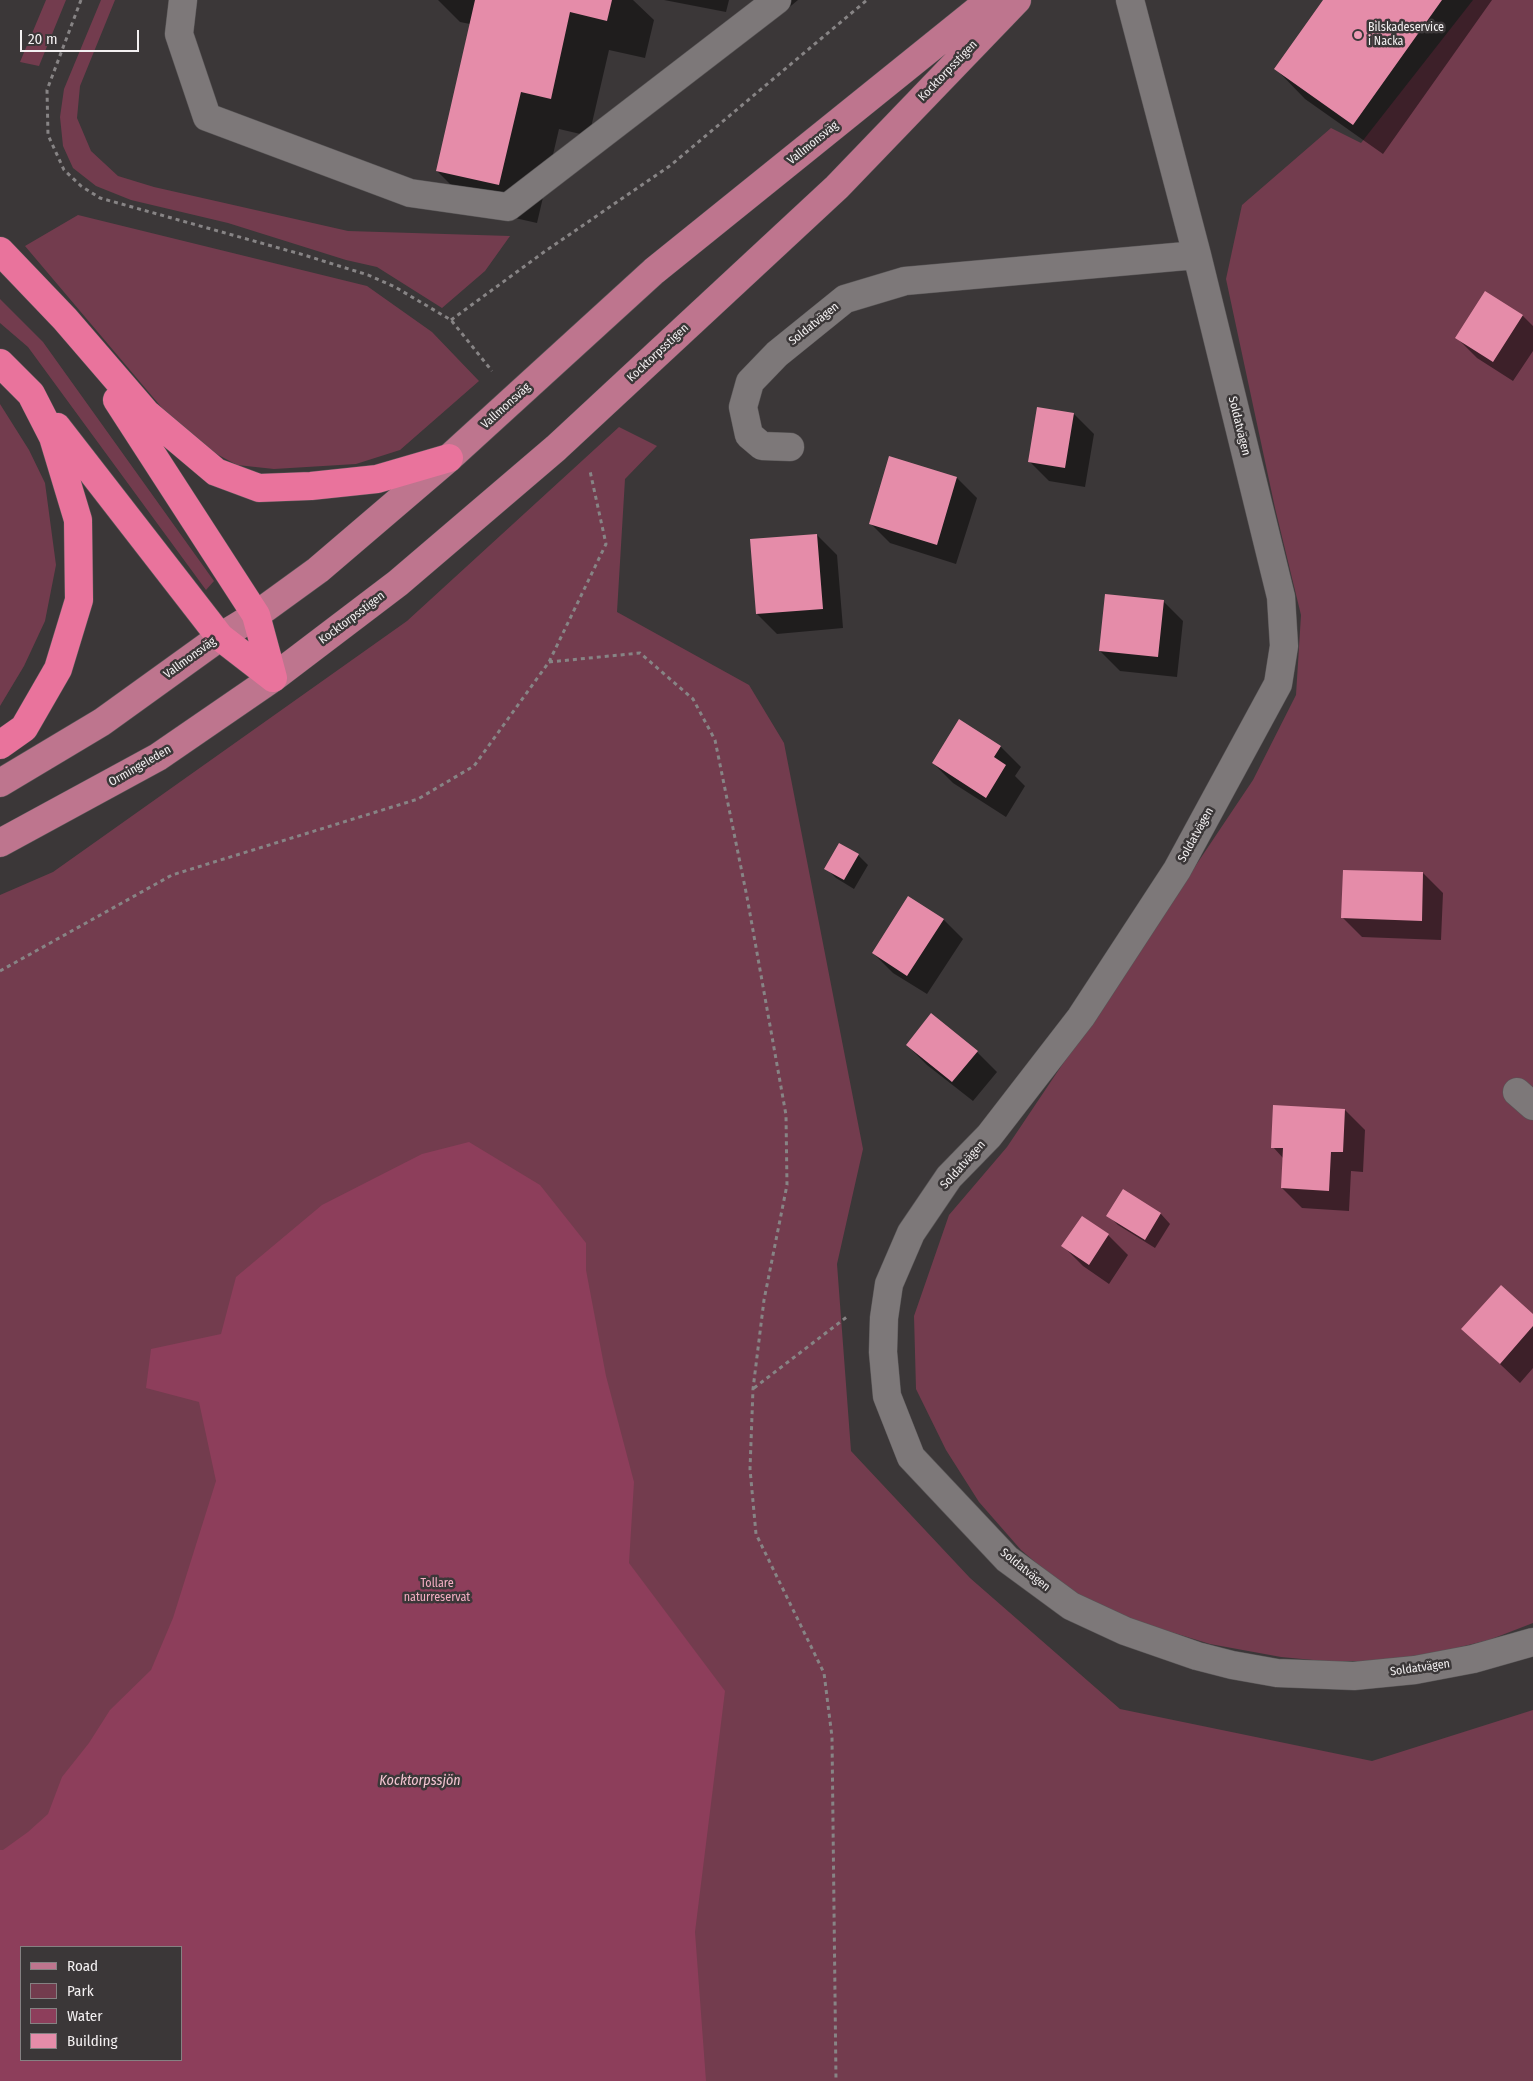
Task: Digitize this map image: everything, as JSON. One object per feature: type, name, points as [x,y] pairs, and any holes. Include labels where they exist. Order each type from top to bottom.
[{"type":"highway","points":[[0,250],[65,319],[146,413],[216,472],[259,488],[311,486],[377,479],[449,458]]},
{"type":"highway","points":[[65,319],[256,615],[273,678]]},
{"type":"highway","points":[[0,363],[31,394],[220,637],[273,678]]},
{"type":"highway","points":[[0,745],[24,728],[58,669],[79,600],[78,520],[54,436],[31,394]]},
{"type":"main road","name":"Vallmonsväg","points":[[0,783],[102,722],[220,637],[256,615],[318,570],[449,458],[654,271],[990,0]]},
{"type":"main road","name":"Kocktorpsstigen","points":[[273,678],[398,583],[556,448],[837,187],[1017,0]]},
{"type":"main road","name":"Ormingeleden","points":[[0,843],[158,757],[273,678]]},
{"type":"street","points":[[183,0],[179,34],[207,117],[410,193],[508,207],[777,0]]},
{"type":"street","name":"Soldatvägen","points":[[1130,0],[1197,255],[1281,597],[1284,646],[1278,684],[1177,870],[1081,1017],[989,1136],[949,1177],[911,1233],[889,1284],[884,1318],[883,1352],[887,1396],[911,1457],[1007,1558],[1071,1606],[1125,1631],[1232,1666],[1277,1673],[1354,1676],[1415,1670],[1473,1659],[1533,1642]]},
{"type":"street","name":"Soldatvägen","points":[[790,447],[762,446],[749,435],[743,407],[750,382],[777,354],[845,299],[905,281],[1197,255]]},
{"type":"path","points":[[81,0],[47,90],[48,135],[64,170],[81,186],[100,198],[368,275],[395,287],[451,320],[492,372]]},
{"type":"path","points":[[451,320],[544,252],[671,165],[867,0]]},
{"type":"path","points":[[0,971],[172,875],[418,799],[474,766],[548,662],[606,544],[590,471]]},
{"type":"path","points":[[548,662],[640,652],[693,699],[715,740],[748,897],[786,1115],[788,1185],[764,1300],[753,1389],[750,1469],[756,1534],[824,1673],[832,1736],[836,2081]]},
{"type":"path","points":[[753,1389],[889,1284]]},
{"type":"green space","points":[[46,0],[66,0],[39,66],[20,62]]},
{"type":"green space","points":[[101,0],[115,0],[80,86],[77,118],[91,151],[118,176],[154,187],[348,231],[510,236],[485,271],[442,308],[377,267],[346,260],[228,223],[131,200],[96,186],[73,168],[63,146],[60,117],[64,89]]},
{"type":"green space","points":[[1473,0],[1533,0],[1533,1623],[1489,1640],[1431,1654],[1367,1661],[1324,1661],[1281,1657],[1210,1644],[1148,1625],[1076,1597],[1021,1550],[979,1502],[946,1450],[916,1389],[914,1316],[949,1215],[1007,1147],[1253,780],[1296,695],[1301,615],[1275,508],[1226,279],[1242,205],[1331,128],[1361,143]]},
{"type":"green space","points":[[78,215],[367,286],[432,332],[479,381],[400,450],[356,464],[274,469],[237,465],[211,451],[179,428],[25,246]]},
{"type":"green space","points":[[0,299],[43,342],[214,581],[206,590],[28,347],[0,323]]},
{"type":"green space","points":[[0,404],[29,450],[45,483],[56,565],[45,621],[24,666],[0,706]]},
{"type":"green space","name":"Tollare naturreservat","points":[[619,427],[657,446],[625,479],[617,612],[749,685],[784,743],[863,1149],[837,1264],[851,1451],[970,1578],[1120,1709],[1372,1761],[1533,1710],[1533,2081],[0,2081],[0,895],[53,872],[407,621]]},
{"type":"water","name":"Kocktorpssjön","points":[[469,1142],[540,1185],[586,1243],[586,1270],[606,1376],[634,1482],[629,1563],[725,1691],[695,1932],[706,2081],[0,2081],[0,1850],[3,1850],[28,1832],[48,1814],[62,1777],[89,1743],[110,1710],[151,1670],[173,1618],[216,1481],[199,1402],[146,1388],[151,1349],[221,1334],[236,1277],[322,1205],[422,1154]]},
{"type":"building","points":[[475,0],[612,0],[607,21],[570,12],[551,99],[521,92],[499,185],[436,171]]},
{"type":"building","name":"Bilskadeservice i Nacka","points":[[1323,0],[1442,0],[1353,125],[1274,69]]},
{"type":"building","points":[[1485,291],[1523,315],[1493,362],[1455,338]]},
{"type":"building","points":[[1037,407],[1074,413],[1065,468],[1028,462]]},
{"type":"building","points":[[889,456],[957,477],[937,545],[869,524]]},
{"type":"building","points":[[817,534],[823,609],[756,614],[750,539]]},
{"type":"building","points":[[1105,594],[1164,600],[1158,657],[1099,651]]},
{"type":"building","points":[[959,719],[1001,746],[994,757],[1006,765],[986,798],[932,763]]},
{"type":"building","points":[[839,843],[859,854],[844,880],[824,869]]},
{"type":"building","points":[[1343,870],[1423,872],[1422,921],[1341,918]]},
{"type":"building","points":[[908,896],[944,919],[907,976],[872,953]]},
{"type":"building","points":[[931,1013],[978,1051],[952,1082],[906,1045]]},
{"type":"building","points":[[1273,1105],[1345,1109],[1343,1152],[1331,1152],[1329,1191],[1281,1188],[1283,1148],[1271,1148]]},
{"type":"building","points":[[1123,1189],[1161,1213],[1145,1240],[1106,1216]]},
{"type":"building","points":[[1082,1216],[1109,1234],[1089,1265],[1061,1246]]},
{"type":"building","points":[[1501,1285],[1533,1314],[1533,1326],[1500,1364],[1461,1329]]},
{"type":"place","name":"Bilskadeservice i Nacka","points":[[1358,35]]}]
